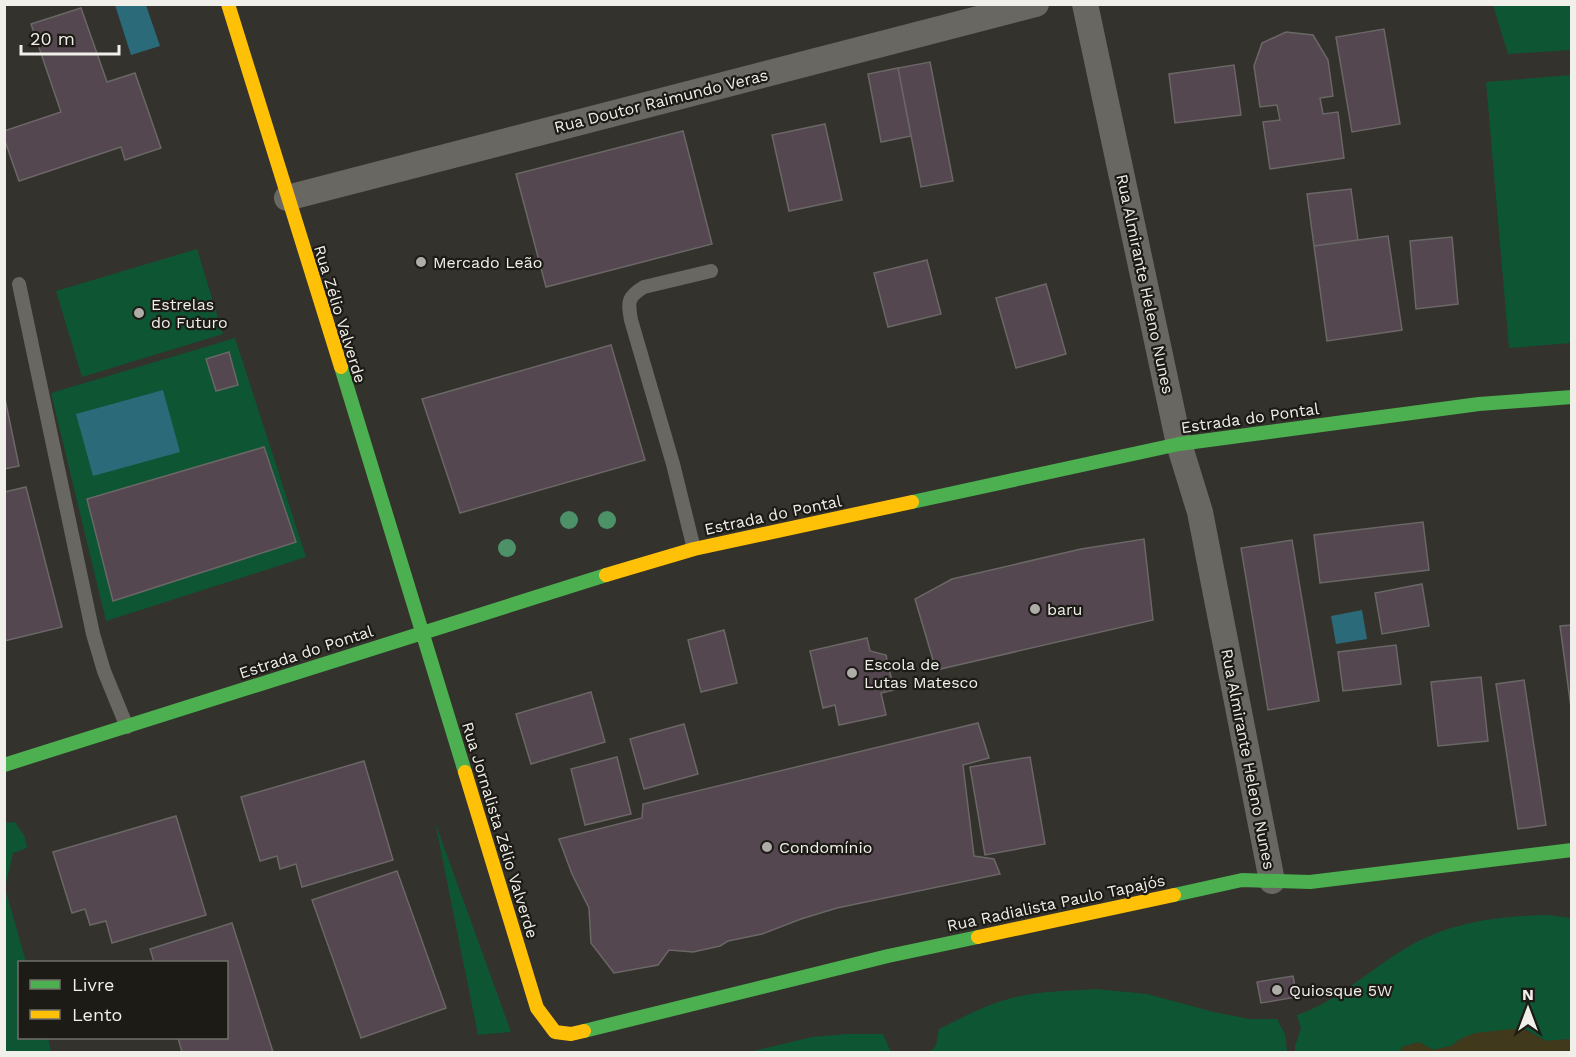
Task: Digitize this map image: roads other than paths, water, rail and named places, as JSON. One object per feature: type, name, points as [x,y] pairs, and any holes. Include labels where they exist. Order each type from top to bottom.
[{"type":"street","name":"Rua Zélio Valverde","points":[[228,4],[423,632]]},
{"type":"street","name":"Rua Doutor Raimundo Veras","points":[[287,198],[1036,4]]},
{"type":"street","name":"Rua Almirante Heleno Nunes","points":[[1084,4],[1179,444],[1200,512],[1272,881]]},
{"type":"street","name":"Estrada do Pontal","points":[[4,765],[630,567],[694,549],[1179,444],[1479,404],[1572,397]]},
{"type":"street","name":"Rua Jornalista Zélio Valverde","points":[[423,632],[528,981],[537,1008],[555,1032]]},
{"type":"street","name":"Rua Radialista Paulo Tapajós","points":[[555,1032],[571,1034],[596,1029],[888,956],[1242,880],[1310,882],[1572,850]]},
{"type":"lane","points":[[694,549],[629,307],[630,299],[644,287],[711,271]]},
{"type":"lane","points":[[19,284],[93,634],[104,671],[127,726]]},
{"type":"water","points":[[115,5],[146,5],[160,46],[131,55]]},
{"type":"water","points":[[163,390],[180,452],[93,476],[76,414]]},
{"type":"water","points":[[1362,610],[1367,639],[1336,644],[1331,616]]},
{"type":"place","name":"Mercado Leão","points":[[421,262]]},
{"type":"place","name":"Estrelas do Futuro","points":[[139,313]]},
{"type":"place","name":"baru","points":[[1035,609]]},
{"type":"place","name":"Escola de Lutas Matesco","points":[[852,673]]},
{"type":"place","name":"Condomínio","points":[[767,847]]},
{"type":"place","name":"Quiosque 5W","points":[[1277,990]]}]
